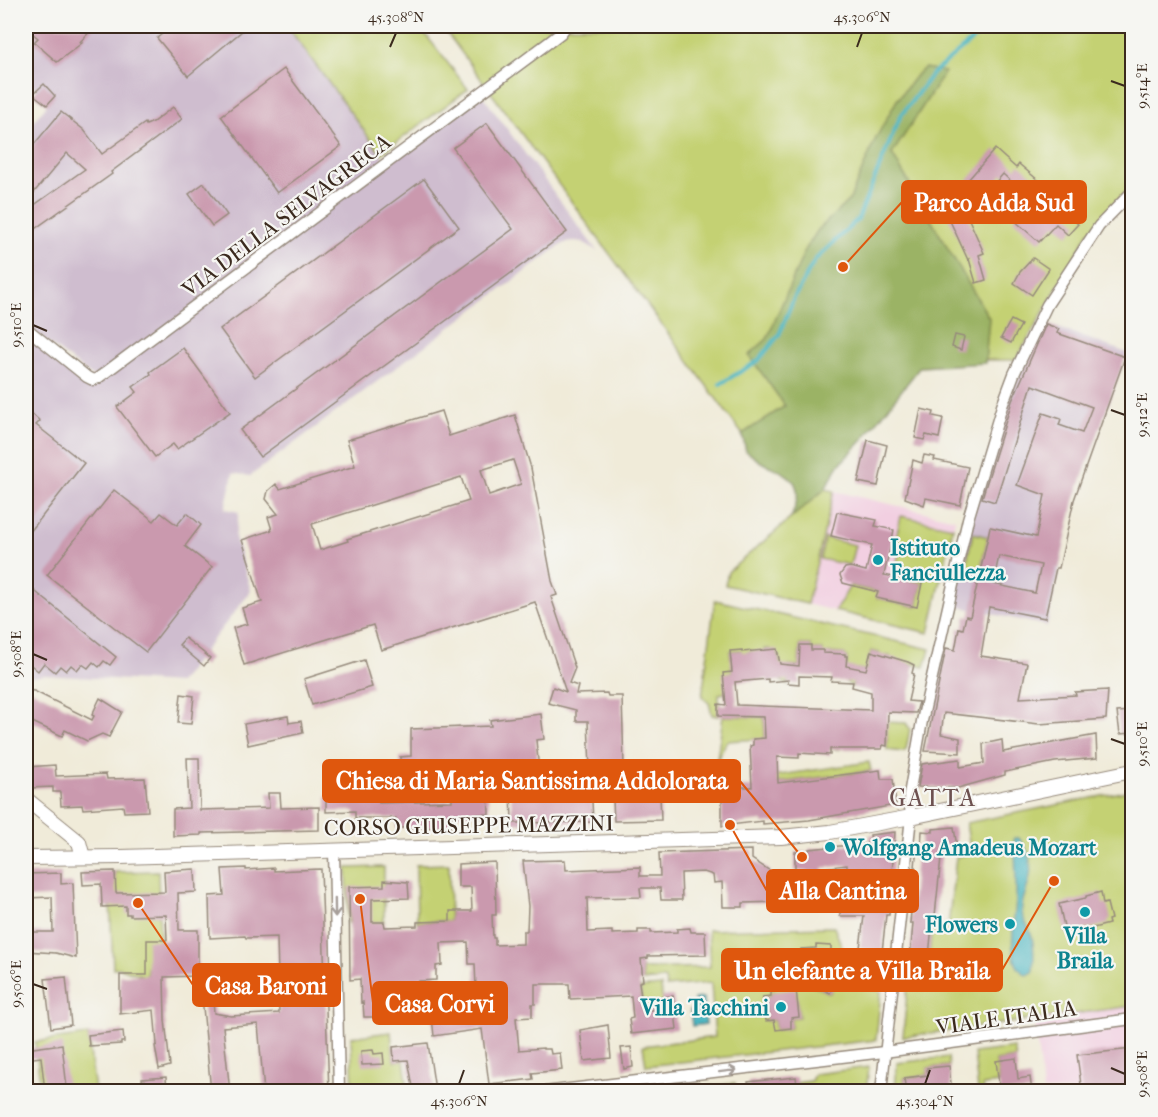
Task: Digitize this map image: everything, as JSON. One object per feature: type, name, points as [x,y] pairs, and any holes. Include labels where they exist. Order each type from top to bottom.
[{"type":"street","name":"VIA DELLA SELVAGRECA","points":[[26,327],[87,377],[93,380],[98,378],[539,50],[561,33],[566,26]]},
{"type":"street","points":[[881,1092],[911,817],[909,795],[922,721],[968,519],[1002,406],[1014,374],[1047,305],[1099,226],[1132,192]]},
{"type":"street","name":"CORSO GIUSEPPE MAZZINI","points":[[26,858],[781,837],[830,832],[911,817],[1132,771]]},
{"type":"street","points":[[26,799],[79,842],[83,857]]},
{"type":"street","points":[[334,850],[339,1092]]},
{"type":"street","name":"VIALE ITALIA","points":[[544,1092],[1132,1020]]},
{"type":"shaded area","points":[[26,26],[287,26],[387,163],[96,379],[26,326],[26,130],[47,105],[33,94],[37,90],[26,80]]},
{"type":"shaded area","points":[[482,95],[597,251],[583,242],[576,241],[567,242],[558,247],[250,476],[233,473],[225,509],[239,512],[235,537],[251,591],[179,683],[45,675],[26,678],[26,329],[89,380]]},
{"type":"shaded area","points":[[1039,321],[1127,353],[1074,500],[1047,626],[949,606],[988,455]]},
{"type":"shaded area","points":[[825,489],[955,519],[929,633],[725,585],[728,572]]},
{"type":"shaded area","points":[[1132,1006],[1132,1091],[1043,1091],[1034,1019]]},
{"type":"green space","points":[[287,26],[419,26],[468,89],[381,154]]},
{"type":"green space","points":[[442,26],[1132,26],[1132,185],[1089,232],[1016,360],[919,360],[754,450]]},
{"type":"green space","points":[[925,68],[945,72],[892,154],[989,318],[985,363],[920,367],[861,442],[839,465],[825,489],[791,518],[797,497],[793,480],[762,463],[746,451],[742,434],[785,406],[749,355],[767,339],[805,250],[818,230],[850,199],[876,138],[897,100],[918,73]]},
{"type":"green space","points":[[825,489],[834,491],[807,604],[725,585],[728,572]]},
{"type":"green space","points":[[901,516],[953,527],[929,633],[835,611],[850,586],[878,592],[877,598],[917,607],[922,583],[894,577],[901,543],[895,541]]},
{"type":"green space","points":[[973,533],[988,537],[980,572],[965,569]]},
{"type":"green space","points":[[825,538],[855,545],[850,565],[820,559]]},
{"type":"green space","points":[[715,600],[930,649],[925,667],[890,659],[890,656],[880,656],[880,653],[871,651],[866,670],[856,669],[852,687],[846,682],[847,657],[844,654],[829,653],[823,656],[823,650],[811,650],[811,645],[800,645],[799,666],[789,665],[788,685],[781,681],[779,655],[769,649],[764,649],[764,654],[752,655],[752,651],[742,654],[741,650],[730,651],[732,672],[725,693],[719,694],[718,716],[712,715],[709,703],[702,697]]},
{"type":"green space","points":[[723,716],[764,717],[767,777],[869,762],[871,771],[761,785],[758,739],[727,741],[717,760]]},
{"type":"green space","points":[[790,718],[906,723],[910,729],[906,750],[903,752],[887,750],[887,731],[841,740],[840,749],[830,749],[830,745]]},
{"type":"green space","points":[[1132,790],[1132,1006],[903,1037],[908,982],[934,984],[936,968],[928,967],[932,925],[948,927],[956,857],[971,853],[966,823]]},
{"type":"green space","points":[[449,864],[450,921],[417,922],[416,865]]},
{"type":"green space","points":[[384,867],[384,922],[348,923],[347,868]]},
{"type":"green space","points":[[158,871],[160,940],[147,968],[147,977],[113,968],[109,879],[115,878],[115,872]]},
{"type":"green space","points":[[834,927],[846,957],[861,974],[860,987],[881,991],[876,1040],[646,1066],[643,1046],[715,1037],[711,983],[666,987],[665,979],[643,981],[642,969],[710,967],[708,930]],"holes":[[[800,967],[835,983],[830,993],[795,977]],[[771,992],[796,993],[799,1017],[791,1018],[791,1028],[776,1030],[774,1020],[766,1021],[763,997],[771,996]]]},
{"type":"green space","points":[[661,986],[663,1008],[643,1010],[640,988]]},
{"type":"green space","points":[[391,1032],[394,1061],[404,1060],[408,1091],[353,1091],[351,1037]]},
{"type":"green space","points":[[88,1035],[95,1091],[41,1091],[35,1042]]},
{"type":"green space","points":[[1014,1048],[1016,1058],[996,1061],[999,1083],[983,1085],[984,1091],[978,1091],[974,1053]]},
{"type":"green space","points":[[948,1057],[949,1066],[928,1068],[928,1075],[904,1078],[906,1091],[895,1092],[897,1063]]},
{"type":"green space","points":[[28,1058],[32,1091],[26,1091],[26,1059]]},
{"type":"green space","points":[[869,1067],[866,1091],[798,1091],[797,1083],[811,1081],[814,1074]]},
{"type":"green space","points":[[735,1083],[736,1091],[670,1091],[730,1084]]},
{"type":"water","points":[[1014,838],[1019,838],[1024,845],[1031,865],[1030,879],[1022,908],[1034,948],[1033,972],[1027,975],[1015,962],[1013,952],[1016,900]]},
{"type":"water","points":[[703,998],[706,1024],[692,1026],[690,1010],[695,1009],[694,999]]},
{"type":"building","points":[[26,26],[95,26],[80,42],[82,43],[57,62],[34,42],[38,38]]},
{"type":"building","points":[[172,26],[248,26],[188,76],[157,38]]},
{"type":"building","points":[[284,69],[341,146],[277,193],[221,116]]},
{"type":"building","points":[[44,84],[55,96],[47,105],[33,94]]},
{"type":"building","points":[[173,107],[182,119],[111,172],[112,174],[26,235],[26,211],[85,169],[67,153],[26,202],[26,154],[61,112],[84,130],[102,154],[145,123],[146,125],[153,122]]},
{"type":"building","points":[[487,123],[567,232],[260,457],[240,430],[513,229],[453,148]]},
{"type":"building","points":[[995,149],[1016,168],[1019,164],[1064,202],[1059,207],[1078,224],[1068,235],[1056,224],[1039,242],[1013,219],[1031,200],[1003,174],[967,215],[984,253],[979,255],[986,280],[976,283],[969,259],[940,199],[973,184],[968,180]]},
{"type":"building","points":[[424,179],[459,227],[255,377],[220,329]]},
{"type":"building","points":[[204,183],[227,215],[212,226],[189,194]]},
{"type":"building","points":[[1033,258],[1049,269],[1032,295],[1014,283],[1020,272]]},
{"type":"building","points":[[1011,320],[1021,325],[1011,343],[1001,338]]},
{"type":"building","points":[[1046,324],[1059,329],[1057,333],[1125,357],[1074,500],[1045,618],[989,607],[981,656],[1027,663],[1020,698],[1076,695],[1075,692],[1108,690],[1106,719],[1039,724],[944,713],[941,734],[960,738],[960,753],[925,751],[946,648],[955,650],[959,628],[963,629],[966,616],[970,617],[990,527],[1036,537],[1045,495],[1017,485],[1043,413],[1061,419],[1059,425],[1082,433],[1092,407],[1032,385],[995,502],[982,498],[1012,401]],"holes":[[[999,556],[1041,565],[1035,593],[993,584]]]},
{"type":"building","points":[[955,335],[964,337],[961,350],[952,347]]},
{"type":"building","points":[[183,348],[230,412],[177,449],[173,444],[155,457],[117,407],[137,392],[133,387]]},
{"type":"building","points":[[26,409],[40,421],[36,425],[84,463],[26,537]]},
{"type":"building","points":[[921,409],[934,412],[933,416],[943,418],[939,438],[926,435],[924,440],[915,438]]},
{"type":"building","points":[[441,411],[449,436],[515,415],[531,468],[552,581],[557,595],[551,597],[575,668],[569,683],[578,686],[576,694],[607,693],[608,696],[622,696],[624,768],[648,767],[649,796],[660,795],[661,820],[614,821],[613,800],[592,801],[593,822],[512,823],[511,791],[488,791],[489,814],[451,815],[451,827],[396,828],[396,818],[355,818],[355,811],[326,812],[326,797],[330,797],[330,766],[378,765],[379,803],[452,801],[452,777],[401,778],[400,757],[411,756],[411,729],[491,726],[490,720],[541,714],[544,739],[536,740],[539,770],[590,769],[588,721],[576,721],[576,710],[548,703],[553,687],[566,692],[535,602],[381,650],[373,625],[244,665],[233,628],[247,624],[242,608],[262,602],[242,540],[272,530],[268,517],[278,514],[266,499],[268,491],[276,484],[280,489],[355,466],[347,440]],"holes":[[[513,460],[521,484],[489,495],[481,470]],[[461,477],[469,501],[347,539],[348,541],[320,550],[312,524]]]},
{"type":"building","points":[[868,440],[887,445],[878,486],[858,482]]},
{"type":"building","points":[[924,455],[935,457],[934,460],[968,467],[960,505],[926,498],[924,505],[905,498],[913,460],[922,463]]},
{"type":"building","points":[[114,490],[154,521],[161,513],[177,525],[187,513],[201,525],[185,546],[212,567],[146,652],[47,575]]},
{"type":"building","name":"Istituto Fanciullezza","points":[[837,512],[877,520],[875,526],[894,530],[884,575],[922,583],[917,607],[876,598],[878,592],[843,583],[840,575],[845,568],[866,571],[872,545],[831,536]]},
{"type":"building","points":[[26,584],[116,657],[110,665],[104,661],[99,667],[93,662],[88,668],[82,664],[77,670],[71,665],[66,671],[60,666],[55,672],[44,663],[38,671],[26,661]]},
{"type":"building","points":[[185,638],[210,658],[204,666],[179,645]]},
{"type":"building","points":[[800,645],[811,645],[811,650],[823,650],[823,653],[845,654],[847,656],[846,666],[866,670],[871,651],[914,665],[908,701],[919,702],[916,713],[888,712],[887,746],[883,745],[882,749],[830,749],[830,755],[799,753],[799,758],[777,757],[778,783],[880,770],[881,779],[893,779],[896,805],[809,820],[763,824],[763,821],[722,826],[722,787],[752,787],[750,746],[753,745],[753,739],[765,738],[764,717],[718,716],[718,704],[726,705],[723,673],[732,672],[730,651],[777,649],[780,664],[799,666]],"holes":[[[799,676],[832,677],[831,681],[853,682],[852,687],[871,692],[871,710],[737,705],[735,682],[768,679],[768,682],[788,680],[788,683],[799,684]]]},
{"type":"building","points":[[364,660],[372,687],[312,705],[304,679]]},
{"type":"building","points":[[26,690],[34,691],[92,720],[100,698],[122,712],[109,737],[102,734],[87,741],[65,730],[62,736],[26,719]]},
{"type":"building","points":[[181,694],[194,696],[191,724],[178,723]]},
{"type":"building","points":[[1132,711],[1132,733],[1120,734],[1117,712]]},
{"type":"building","points":[[288,716],[289,723],[301,721],[303,733],[248,745],[244,724]]},
{"type":"building","points":[[1096,735],[1097,758],[1055,762],[1005,772],[1005,775],[958,788],[918,787],[922,764],[960,759],[960,767],[984,763],[983,744],[1002,740],[1003,752]]},
{"type":"building","points":[[187,758],[199,758],[200,810],[269,808],[268,793],[280,793],[281,808],[319,807],[319,830],[201,833],[201,835],[173,836],[173,809],[189,808]]},
{"type":"building","points":[[55,765],[56,776],[106,774],[107,779],[145,778],[148,811],[124,812],[123,806],[83,809],[82,805],[61,806],[60,792],[53,792],[53,787],[29,788],[27,767]]},
{"type":"building","points":[[954,827],[957,848],[942,849],[934,925],[932,925],[928,967],[936,968],[934,984],[908,982],[913,923],[910,923],[917,845],[921,846],[922,831],[933,832],[933,829]]},
{"type":"building","points":[[895,832],[889,915],[886,915],[882,952],[860,948],[864,916],[840,916],[840,898],[848,898],[847,865],[822,868],[823,872],[795,871],[795,852],[871,843],[870,835]]},
{"type":"building","points":[[752,850],[752,859],[770,871],[770,875],[782,874],[783,902],[743,903],[743,907],[723,907],[722,882],[714,883],[713,875],[704,872],[681,873],[682,900],[661,900],[660,888],[640,888],[641,897],[587,898],[588,932],[612,931],[612,934],[651,930],[651,933],[677,932],[677,929],[690,928],[691,932],[705,932],[706,955],[648,956],[648,958],[641,959],[643,981],[639,982],[643,1011],[663,1008],[662,997],[673,996],[677,1029],[631,1034],[629,1019],[633,1018],[631,996],[570,999],[569,984],[535,984],[535,1004],[532,1004],[532,1017],[516,1018],[519,1050],[543,1048],[550,1049],[551,1054],[560,1053],[562,1070],[532,1073],[533,1079],[489,1084],[482,1029],[434,1036],[431,1008],[447,1006],[448,1013],[477,1010],[475,964],[469,964],[468,942],[441,943],[442,965],[436,966],[436,980],[419,981],[419,993],[391,993],[392,1017],[364,1017],[360,979],[350,980],[349,887],[384,886],[384,880],[408,882],[409,898],[372,899],[372,922],[384,922],[385,927],[417,926],[417,922],[450,921],[450,911],[472,911],[471,887],[458,887],[458,864],[495,862],[496,915],[492,915],[495,945],[523,944],[523,931],[527,931],[528,906],[523,861],[565,860],[566,870],[640,867],[640,876],[660,876],[659,853]]},
{"type":"building","points":[[246,868],[246,870],[274,868],[274,871],[321,869],[329,1092],[264,1092],[258,1024],[223,1027],[230,1092],[211,1092],[200,975],[211,975],[214,1013],[231,1016],[279,1013],[277,937],[210,938],[209,896],[224,895],[222,869]]},
{"type":"building","points":[[195,869],[196,892],[178,893],[179,930],[198,930],[198,976],[164,977],[165,1020],[170,1066],[159,1069],[155,1046],[157,1045],[154,1010],[120,1014],[120,975],[147,975],[147,940],[167,940],[166,915],[130,916],[126,914],[126,906],[102,907],[101,884],[83,885],[82,872],[115,871],[116,893],[165,892],[164,871]]},
{"type":"building","points":[[61,873],[61,884],[73,883],[76,958],[56,953],[26,951],[26,932],[53,932],[52,897],[26,898],[26,874]]},
{"type":"building","name":"Villa Braila","points":[[1101,892],[1103,904],[1107,903],[1111,919],[1108,920],[1109,924],[1066,935],[1059,904]]},
{"type":"building","points":[[816,945],[831,946],[831,959],[801,960],[801,949],[816,948]]},
{"type":"building","points":[[800,966],[835,983],[830,993],[797,977]]},
{"type":"building","points":[[66,977],[71,1025],[51,1028],[45,979]]},
{"type":"building","name":"Villa Tacchini","points":[[796,989],[799,1017],[791,1018],[791,1028],[776,1030],[774,1020],[766,1021],[763,997],[771,996],[771,992]]},
{"type":"building","points":[[608,1025],[611,1058],[584,1061],[580,1030]]},
{"type":"building","points":[[123,1031],[124,1042],[121,1044],[89,1046],[88,1035]]},
{"type":"building","points":[[428,1043],[435,1090],[414,1092],[408,1060],[394,1061],[393,1047]]},
{"type":"building","points":[[62,1044],[67,1088],[45,1091],[41,1057],[26,1059],[26,1049]]},
{"type":"building","points":[[631,1047],[633,1067],[624,1069],[621,1048]]},
{"type":"building","points":[[1132,1049],[1132,1092],[1082,1092],[1077,1055]]},
{"type":"building","points":[[373,1050],[374,1054],[383,1053],[384,1064],[362,1065],[361,1051]]},
{"type":"building","points":[[1016,1058],[1018,1079],[1030,1077],[1032,1092],[1000,1092],[996,1061]]},
{"type":"building","points":[[949,1066],[952,1092],[906,1092],[904,1078],[928,1075],[927,1068]]},
{"type":"building","points":[[166,1077],[167,1092],[143,1092],[142,1079]]},
{"type":"building","points":[[796,1077],[798,1092],[749,1092],[748,1082]]},
{"type":"waterway","points":[[720,384],[758,361],[779,335],[794,298],[815,260],[858,219],[900,117],[932,74],[989,26]]},
{"type":"place","name":"Parco Adda Sud","points":[[843,267]]},
{"type":"place","name":"Istituto Fanciullezza","points":[[878,560]]},
{"type":"place","name":"Alla Cantina","points":[[730,825]]},
{"type":"place","name":"Wolfgang Amadeus Mozart","points":[[830,847]]},
{"type":"place","name":"Chiesa di Maria Santissima Addolorata","points":[[802,857]]},
{"type":"place","name":"Un elefante a Villa Braila","points":[[1054,881]]},
{"type":"place","name":"Casa Corvi","points":[[360,899]]},
{"type":"place","name":"Casa Baroni","points":[[138,903]]},
{"type":"place","name":"Villa Braila","points":[[1085,912]]},
{"type":"place","name":"Flowers","points":[[1010,924]]},
{"type":"place","name":"Villa Tacchini","points":[[781,1007]]},
{"type":"district","name":"GATTA","points":[[933,798]]}]
